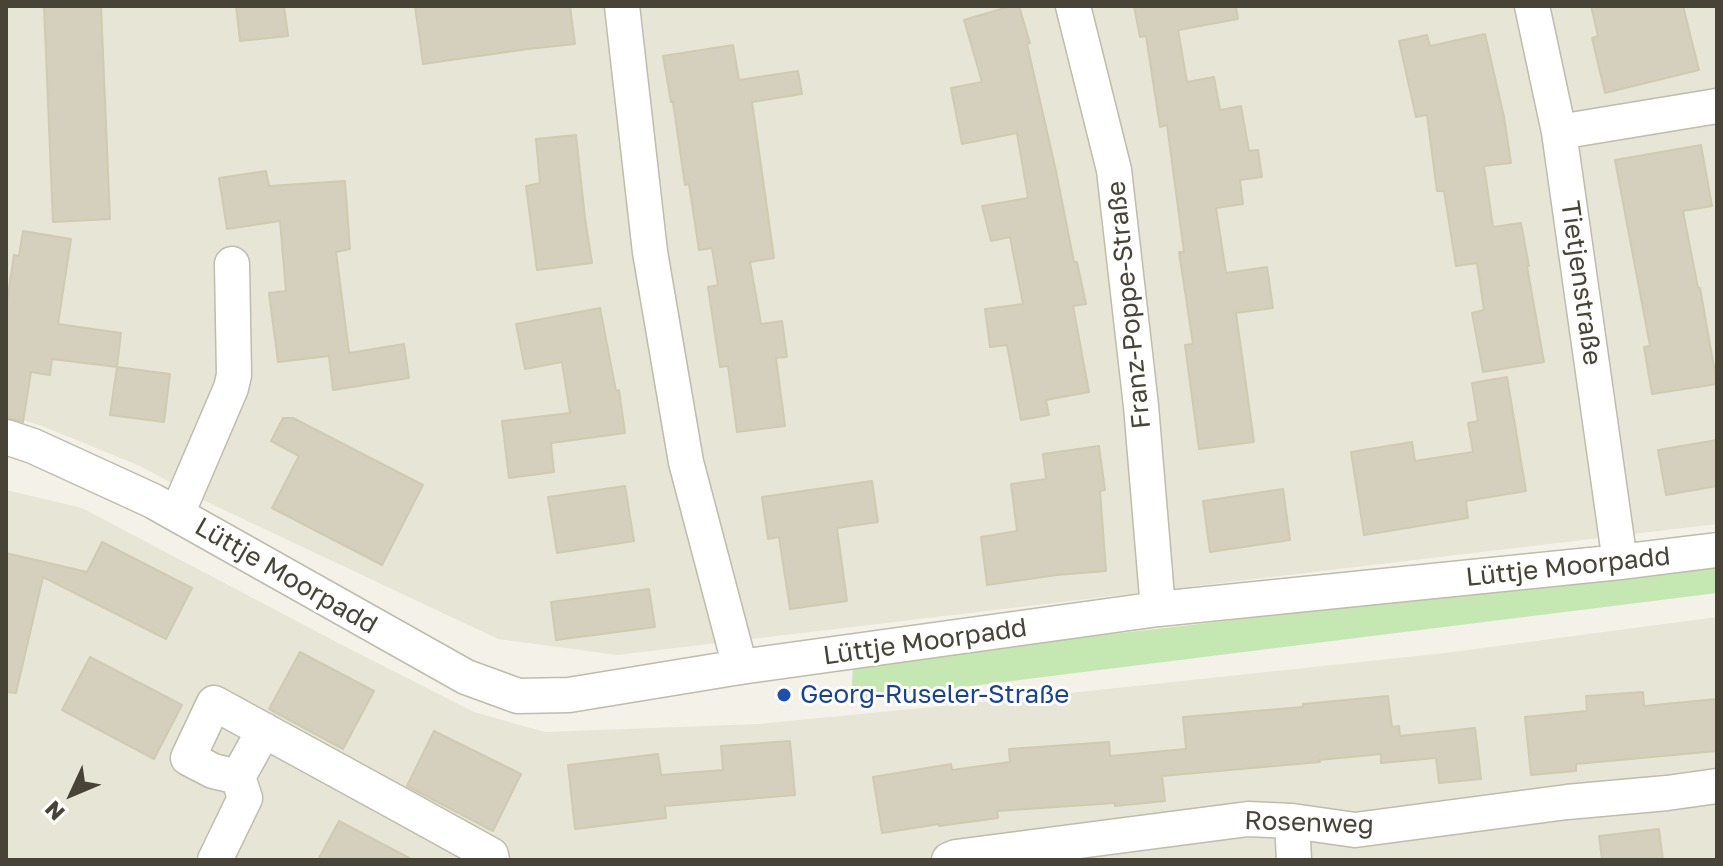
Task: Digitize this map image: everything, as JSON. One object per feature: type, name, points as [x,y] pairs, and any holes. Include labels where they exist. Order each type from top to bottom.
[{"type":"street","points":[[622,6],[650,252],[686,462],[740,667]]},
{"type":"street","name":"Franz-Poppe-Straße","points":[[1073,6],[1114,170],[1141,406],[1158,609]]},
{"type":"street","name":"Tietjenstraße","points":[[1532,6],[1559,132],[1620,562]]},
{"type":"street","points":[[1559,132],[1717,106]]},
{"type":"street","name":"Lüttje Moorpadd","points":[[177,514],[234,375],[232,264]]},
{"type":"street","name":"Lüttje Moorpadd","points":[[6,437],[33,446],[153,501],[466,677],[518,696],[569,695],[740,667],[1158,609],[1717,550]]},
{"type":"street","points":[[238,777],[213,771],[188,758],[214,703],[491,855],[492,860]]},
{"type":"street","points":[[215,860],[245,798],[238,777],[264,730]]},
{"type":"street","name":"Rosenweg","points":[[949,860],[1248,819],[1292,821],[1355,830],[1717,786]]},
{"type":"street","points":[[1292,821],[1294,860]]},
{"type":"shaded area","points":[[6,6],[1717,6],[1717,524],[617,655],[498,639],[207,502],[140,466],[42,426],[6,415]]},
{"type":"shaded area","points":[[6,490],[82,508],[474,712],[545,732],[758,724],[994,701],[1445,653],[1717,617],[1717,860],[6,860]]},
{"type":"green space","points":[[1717,564],[1717,593],[851,701],[853,664]]},
{"type":"building","points":[[44,6],[101,6],[110,219],[53,222]]},
{"type":"building","points":[[236,6],[284,6],[288,36],[240,41]]},
{"type":"building","points":[[415,6],[570,6],[575,44],[423,64]]},
{"type":"building","points":[[1019,6],[1030,43],[1027,44],[1074,262],[1077,262],[1086,304],[1073,306],[1089,392],[1046,400],[1049,415],[1021,420],[1007,345],[990,347],[985,309],[1023,304],[1010,237],[991,241],[982,206],[1028,198],[1017,133],[962,144],[951,88],[982,82],[964,20]]},
{"type":"building","points":[[1134,6],[1236,6],[1238,19],[1178,30],[1187,82],[1214,77],[1220,110],[1241,106],[1249,151],[1258,150],[1262,177],[1240,180],[1243,204],[1216,208],[1226,273],[1267,267],[1273,308],[1236,313],[1254,442],[1199,449],[1185,345],[1193,344],[1179,252],[1184,252],[1167,125],[1160,127],[1146,36],[1140,37]]},
{"type":"building","points":[[1591,6],[1683,6],[1699,70],[1605,93],[1592,38],[1598,36]]},
{"type":"building","points":[[1485,34],[1511,163],[1484,166],[1493,227],[1521,223],[1544,362],[1483,372],[1472,313],[1484,310],[1477,263],[1456,266],[1444,191],[1437,191],[1427,115],[1416,117],[1399,41],[1427,35],[1430,46]]},
{"type":"building","points":[[733,45],[739,80],[798,71],[802,94],[752,102],[774,258],[750,262],[761,324],[782,321],[787,357],[776,358],[785,426],[737,432],[728,366],[720,367],[708,287],[718,285],[712,248],[699,250],[663,56]]},
{"type":"building","points":[[576,135],[592,263],[537,270],[526,186],[540,183],[536,139]]},
{"type":"building","points":[[1701,145],[1712,206],[1683,211],[1717,384],[1652,394],[1644,347],[1650,346],[1615,160]]},
{"type":"building","points":[[266,171],[269,186],[345,181],[350,249],[336,252],[349,353],[404,344],[409,378],[333,390],[329,356],[278,362],[269,293],[286,291],[280,221],[227,229],[219,178]]},
{"type":"building","points":[[23,231],[71,239],[58,324],[121,333],[117,367],[52,359],[50,375],[31,372],[23,422],[6,418],[6,308],[14,255],[19,256]]},
{"type":"building","points":[[600,308],[616,391],[619,390],[625,433],[551,443],[554,472],[509,478],[502,421],[570,413],[562,362],[525,369],[516,324]]},
{"type":"building","points":[[117,367],[170,374],[164,422],[110,415]]},
{"type":"building","points":[[1507,377],[1526,491],[1466,501],[1468,518],[1364,535],[1351,452],[1412,442],[1415,461],[1473,452],[1468,423],[1478,421],[1472,383]]},
{"type":"building","points":[[283,418],[293,418],[423,485],[382,565],[272,508],[299,456],[271,441]]},
{"type":"building","points":[[1717,440],[1717,486],[1666,495],[1658,450]]},
{"type":"building","points":[[1099,446],[1105,490],[1100,491],[1106,571],[987,585],[981,537],[1017,531],[1011,484],[1046,479],[1043,454]]},
{"type":"building","points":[[872,481],[878,522],[837,528],[847,601],[790,609],[779,537],[768,539],[762,497]]},
{"type":"building","points":[[625,486],[634,541],[557,553],[548,497]]},
{"type":"building","points":[[1283,489],[1290,540],[1210,552],[1203,501]]},
{"type":"building","points":[[102,542],[192,588],[166,639],[43,577],[16,693],[6,692],[6,553],[87,572]]},
{"type":"building","points":[[649,589],[655,627],[556,640],[551,602]]},
{"type":"building","points":[[300,652],[374,691],[343,749],[269,709]]},
{"type":"building","points":[[90,657],[182,705],[154,759],[62,710]]},
{"type":"building","points":[[1643,692],[1644,706],[1717,699],[1717,751],[1576,764],[1576,771],[1531,775],[1525,717],[1587,711],[1586,696]]},
{"type":"building","points":[[1388,696],[1392,727],[1399,726],[1400,736],[1475,728],[1481,779],[1439,783],[1436,758],[1381,763],[1381,754],[1162,776],[1165,801],[997,811],[998,818],[882,833],[873,777],[951,764],[952,770],[1010,762],[1009,749],[1109,742],[1110,756],[1186,749],[1183,717]]},
{"type":"building","points":[[434,731],[521,774],[493,831],[407,786]]},
{"type":"building","points":[[790,741],[795,795],[665,806],[666,818],[575,829],[568,765],[658,754],[661,775],[723,770],[721,746]]},
{"type":"building","points":[[339,821],[413,860],[318,860]]},
{"type":"building","points":[[1659,829],[1663,860],[1602,860],[1599,836]]},
{"type":"place","name":"Georg-Ruseler-Straße","points":[[784,695]]}]
